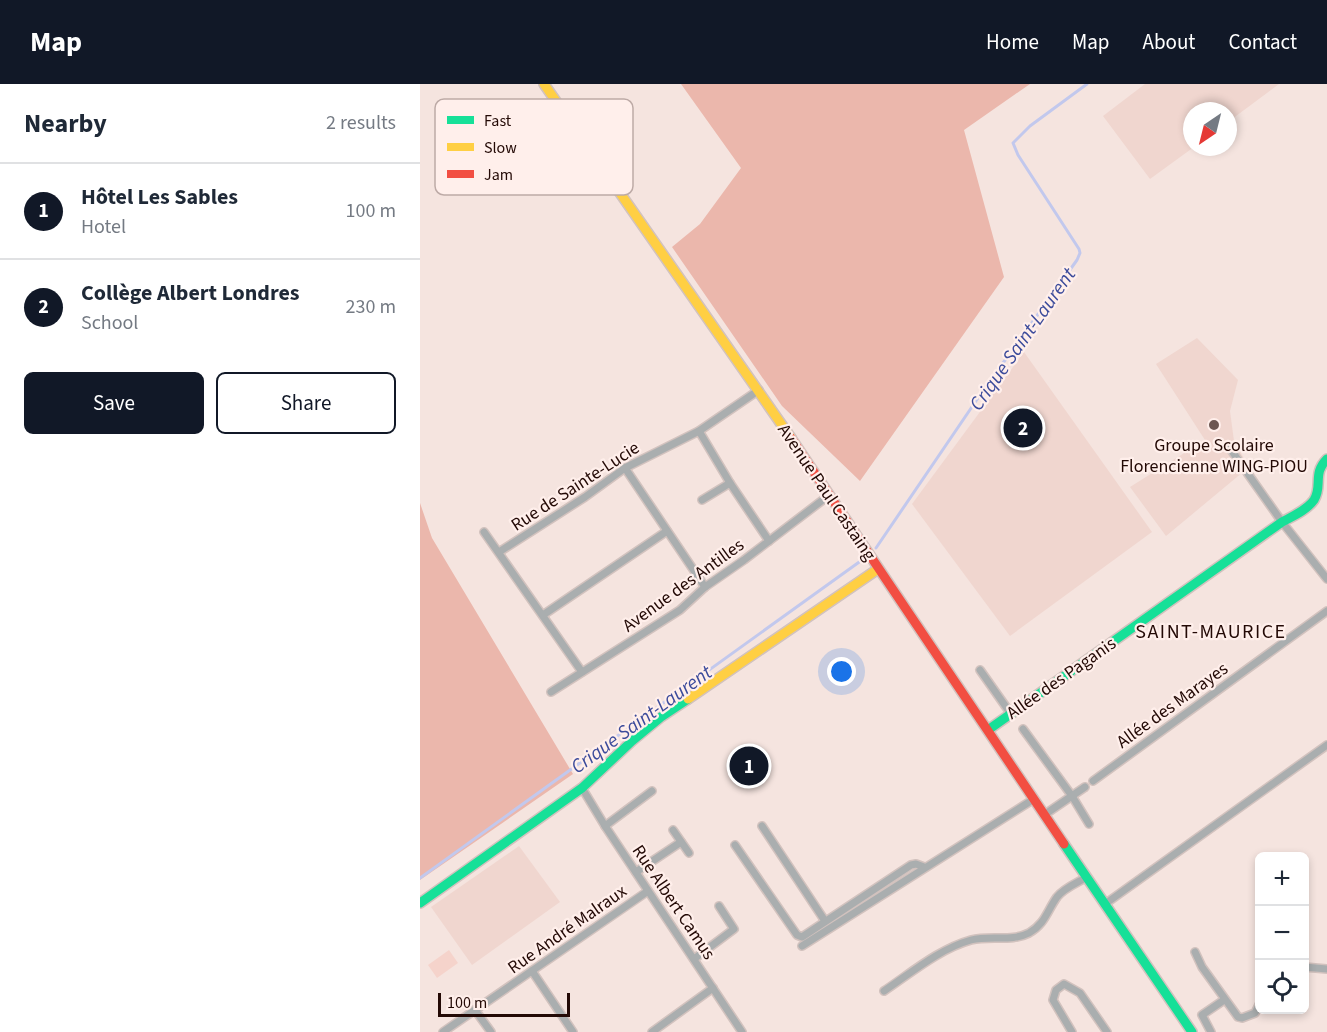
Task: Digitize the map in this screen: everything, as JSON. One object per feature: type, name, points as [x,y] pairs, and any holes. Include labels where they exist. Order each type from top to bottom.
[{"type":"street","name":"Avenue Paul Castaing","points":[[544,84],[555,99]]},
{"type":"street","name":"Avenue Paul Castaing","points":[[622,195],[759,390],[828,496],[1192,1032]]},
{"type":"street","name":"Rue de Sainte-Lucie","points":[[499,552],[585,497],[625,468],[699,431],[759,390]]},
{"type":"street","points":[[699,431],[730,483],[770,541]]},
{"type":"street","points":[[1229,447],[1282,522],[1327,579]]},
{"type":"street","name":"Allée des Paganis","points":[[988,730],[1282,522],[1308,507],[1316,495],[1318,469],[1327,459]]},
{"type":"street","points":[[625,468],[705,587]]},
{"type":"street","points":[[702,500],[730,483]]},
{"type":"street","name":"Avenue des Antilles","points":[[551,692],[680,610],[705,587],[828,496]]},
{"type":"street","points":[[543,615],[667,531]]},
{"type":"street","points":[[484,532],[582,672]]},
{"type":"street","points":[[420,903],[582,788],[661,717],[878,568]]},
{"type":"street","name":"Allée des Marayes","points":[[1093,781],[1327,611]]},
{"type":"street","points":[[980,670],[1011,714]]},
{"type":"street","points":[[1023,729],[1072,796],[1089,824]]},
{"type":"street","points":[[1105,904],[1327,745]]},
{"type":"street","points":[[1044,815],[1086,787]]},
{"type":"street","name":"Rue Albert Camus","points":[[582,788],[742,1032]]},
{"type":"street","points":[[605,825],[652,791]]},
{"type":"street","points":[[802,946],[924,867],[1034,800]]},
{"type":"street","points":[[762,826],[825,921]]},
{"type":"street","points":[[673,830],[689,853]]},
{"type":"street","points":[[636,872],[681,842]]},
{"type":"street","points":[[735,845],[796,935],[802,937],[910,865],[916,864],[924,867]]},
{"type":"street","points":[[884,991],[942,952],[960,944],[978,938],[1017,937],[1030,932],[1043,923],[1060,894],[1087,877]]},
{"type":"street","name":"Rue André Malraux","points":[[443,1032],[648,891]]},
{"type":"street","points":[[694,959],[734,929],[718,906]]},
{"type":"street","points":[[1195,952],[1224,1000],[1238,1017],[1242,1018],[1255,1013]]},
{"type":"street","points":[[1309,967],[1327,969]]},
{"type":"street","points":[[532,971],[573,1032]]},
{"type":"street","points":[[1072,1032],[1053,1000],[1056,990],[1064,984],[1080,993],[1107,1032]]},
{"type":"street","points":[[652,1032],[713,988]]},
{"type":"street","points":[[1211,1032],[1202,1016],[1224,1000]]},
{"type":"street","points":[[475,1010],[491,1032]]},
{"type":"shaded area","points":[[681,84],[1030,84],[964,130],[1004,277],[860,481],[782,406],[672,247],[700,224],[741,168]]},
{"type":"shaded area","points":[[1145,84],[1279,84],[1237,115],[1237,102],[1183,102],[1183,155],[1150,179],[1103,116]]},
{"type":"shaded area","name":"Groupe Scolaire Florencienne WING-PIOU","points":[[1197,338],[1238,380],[1230,411],[1234,441],[1249,467],[1166,536],[1130,487],[1205,440],[1156,364]]},
{"type":"shaded area","points":[[1024,352],[1152,532],[1010,636],[912,504]]},
{"type":"shaded area","points":[[420,503],[432,538],[573,774],[420,880]]},
{"type":"shaded area","points":[[519,846],[560,902],[472,965],[431,907]]},
{"type":"shaded area","points":[[449,950],[458,963],[437,978],[428,965]]},
{"type":"waterway","name":"Crique Saint-Laurent","points":[[876,548],[980,395],[1077,260],[1079,249],[1018,155],[1013,143],[1030,126],[1087,84]]},
{"type":"waterway","name":"Crique Saint-Laurent","points":[[420,878],[862,560]]},
{"type":"traffic: fast","points":[[988,730],[1282,522],[1308,507],[1317,495],[1320,470],[1327,459]]},
{"type":"traffic: fast","points":[[420,903],[582,788],[632,741],[661,717],[688,699]]},
{"type":"traffic: fast","points":[[1064,844],[1192,1032]]},
{"type":"traffic: slow","points":[[544,84],[554,99]]},
{"type":"traffic: slow","points":[[621,195],[791,438]]},
{"type":"traffic: slow","points":[[688,699],[878,569]]},
{"type":"traffic: jam","points":[[791,438],[1064,844]]},
{"type":"place","name":"Groupe Scolaire Florencienne WING-PIOU","points":[[1214,425]]},
{"type":"place","name":"Collège Albert Londres","points":[[1023,428]]},
{"type":"place","name":"Hôtel Les Sables","points":[[749,766]]},
{"type":"district","name":"SAINT-MAURICE","points":[[1211,631]]}]
